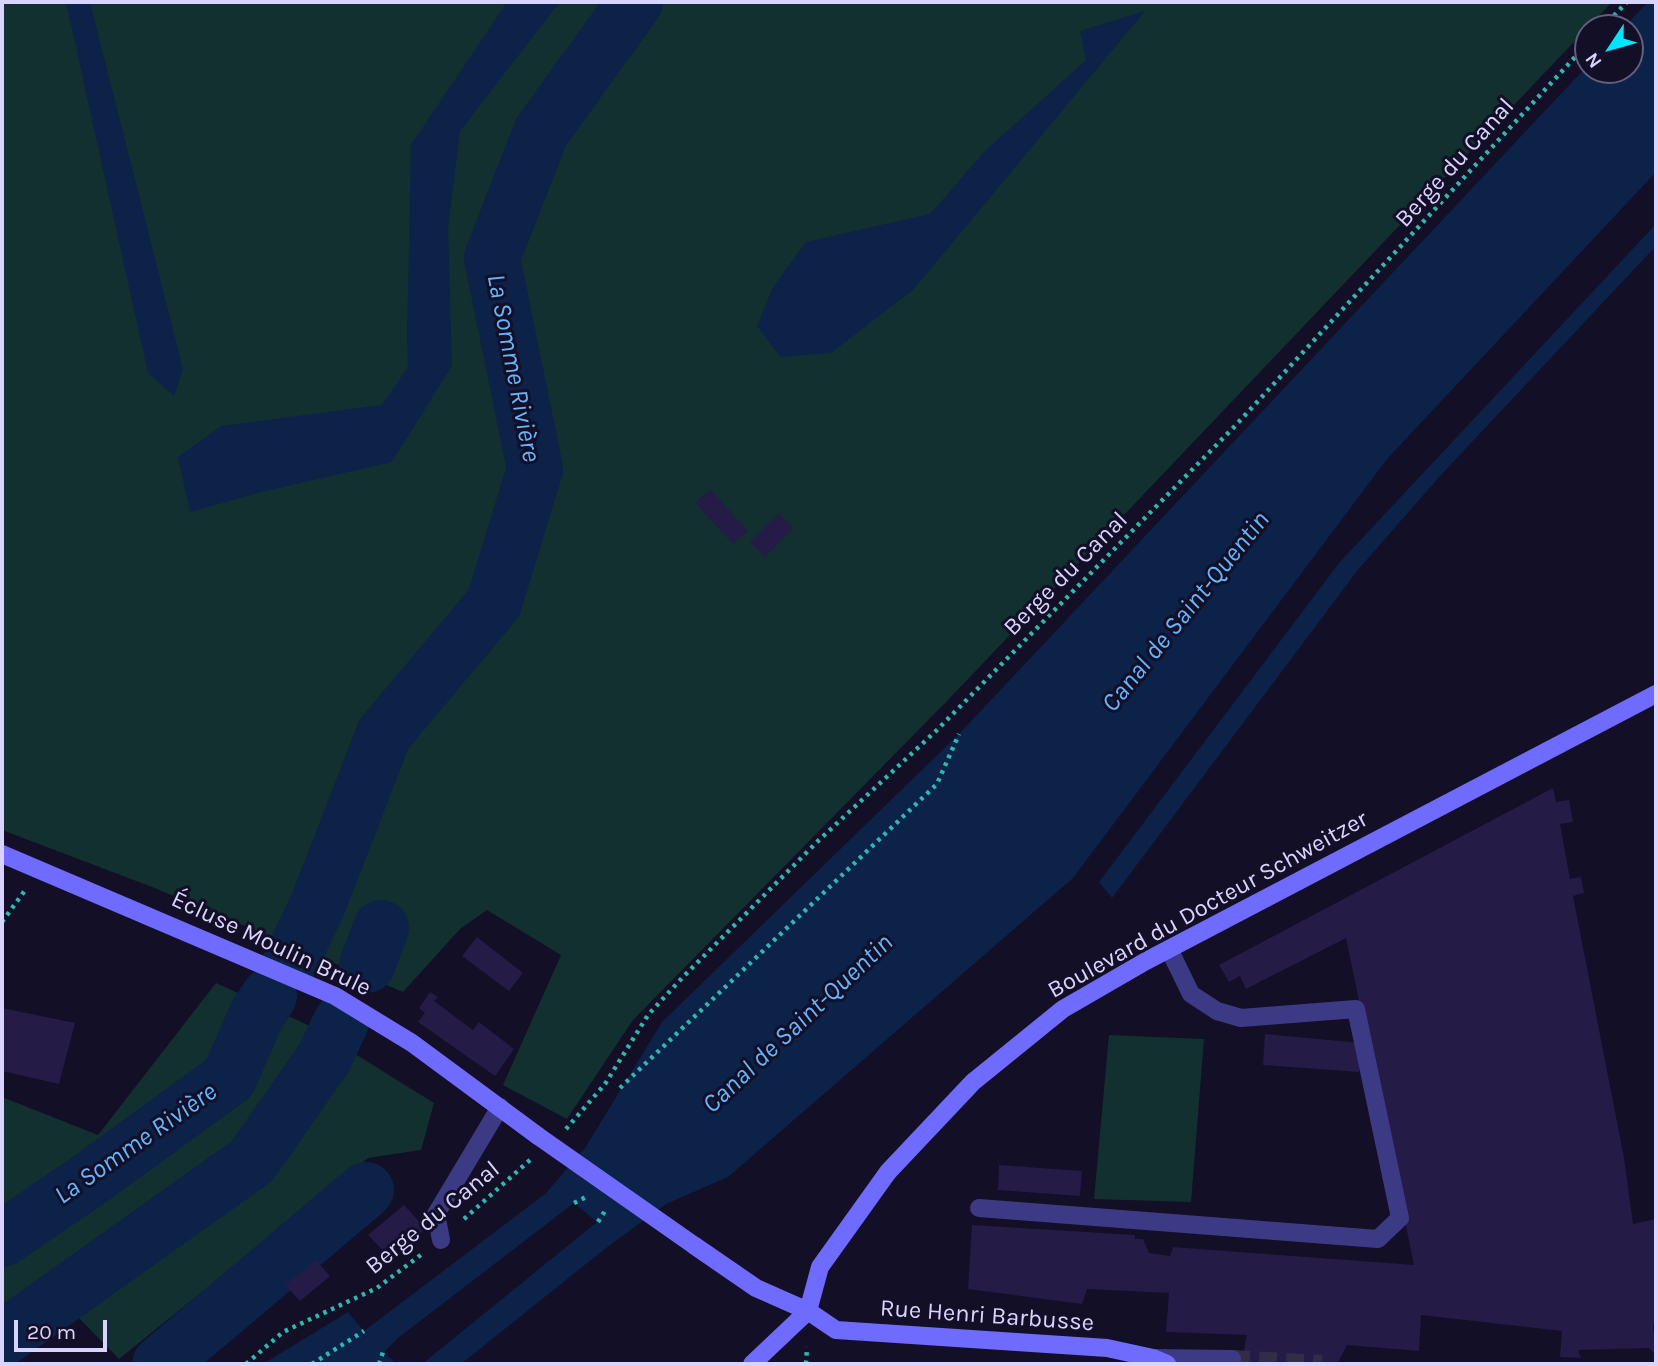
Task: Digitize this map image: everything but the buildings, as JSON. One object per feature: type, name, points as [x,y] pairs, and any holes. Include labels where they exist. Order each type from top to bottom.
[{"type":"street","name":"Boulevard du Docteur Schweitzer","points":[[808,1311],[820,1267],[888,1172],[974,1082],[1063,1009],[1169,949],[1656,694]]},
{"type":"street","name":"Écluse Moulin Brule","points":[[2,854],[335,996],[382,1023],[695,1246]]},
{"type":"street","points":[[979,1208],[1378,1239],[1400,1218],[1356,1009],[1241,1018],[1217,1012],[1191,994],[1169,949]]},
{"type":"street","points":[[441,1240],[436,1214],[500,1107]]},
{"type":"street","name":"Rue Henri Barbusse","points":[[695,1246],[756,1287],[808,1311],[836,1330],[1107,1348],[1160,1361]]},
{"type":"street","points":[[752,1364],[808,1311]]},
{"type":"street","points":[[1160,1361],[1232,1359]]},
{"type":"path","name":"Berge du Canal","points":[[569,1127],[605,1084],[648,1015],[682,978],[818,841],[938,729],[1209,453],[1574,58]]},
{"type":"path","points":[[620,1088],[937,784],[959,734]]},
{"type":"path","points":[[2,922],[39,869]]},
{"type":"path","name":"Berge du Canal","points":[[246,1364],[283,1332],[377,1288],[441,1240],[532,1158]]},
{"type":"path","points":[[312,1364],[364,1331]]},
{"type":"path","points":[[379,1364],[383,1352]]},
{"type":"green space","points":[[2,2],[1612,2],[1601,14],[1574,14],[1574,42],[948,700],[633,1020],[567,1119],[503,1085],[561,955],[487,910],[460,929],[403,992],[152,887],[2,830]]},
{"type":"green space","points":[[216,983],[310,1026],[434,1103],[421,1150],[368,1158],[119,1359],[73,1312],[2,1357],[2,1097],[98,1135]]},
{"type":"green space","points":[[1109,1035],[1204,1039],[1191,1202],[1094,1199]]},
{"type":"water","points":[[66,2],[90,2],[183,369],[174,396],[148,373]]},
{"type":"water","points":[[507,2],[559,3],[460,131],[448,228],[452,366],[392,462],[261,492],[190,512],[178,457],[221,426],[382,405],[408,367],[411,145]]},
{"type":"water","name":"Canal de Saint-Quentin","points":[[1648,2],[1656,2],[1656,172],[1387,459],[1073,878],[728,1177],[666,1204],[606,1248],[461,1364],[422,1364],[597,1222],[574,1203],[398,1338],[384,1352],[397,1364],[263,1364],[348,1312],[364,1331],[545,1194],[585,1148],[662,1022],[959,734],[1574,80],[1574,84],[1644,84],[1644,14],[1636,14]]},
{"type":"water","points":[[1145,11],[914,289],[831,353],[780,357],[757,326],[773,287],[806,242],[930,214],[985,151],[1086,60],[1080,31]]},
{"type":"water","points":[[1656,224],[1656,246],[1440,476],[1357,571],[1112,898],[1099,882],[1339,563]]},
{"type":"waterway","name":"La Somme Rivière","points":[[291,961],[318,904],[384,734],[494,603],[535,469],[492,258],[541,132],[635,2]]},
{"type":"waterway","points":[[367,965],[381,928]]},
{"type":"waterway","name":"La Somme Rivière","points":[[2,1239],[86,1182],[229,1078],[257,1014],[269,996]]},
{"type":"waterway","points":[[2,1339],[252,1161],[324,1058],[341,1022]]},
{"type":"waterway","points":[[160,1364],[366,1190]]},
{"type":"tunnel","points":[[1232,1359],[1322,1364]]}]
